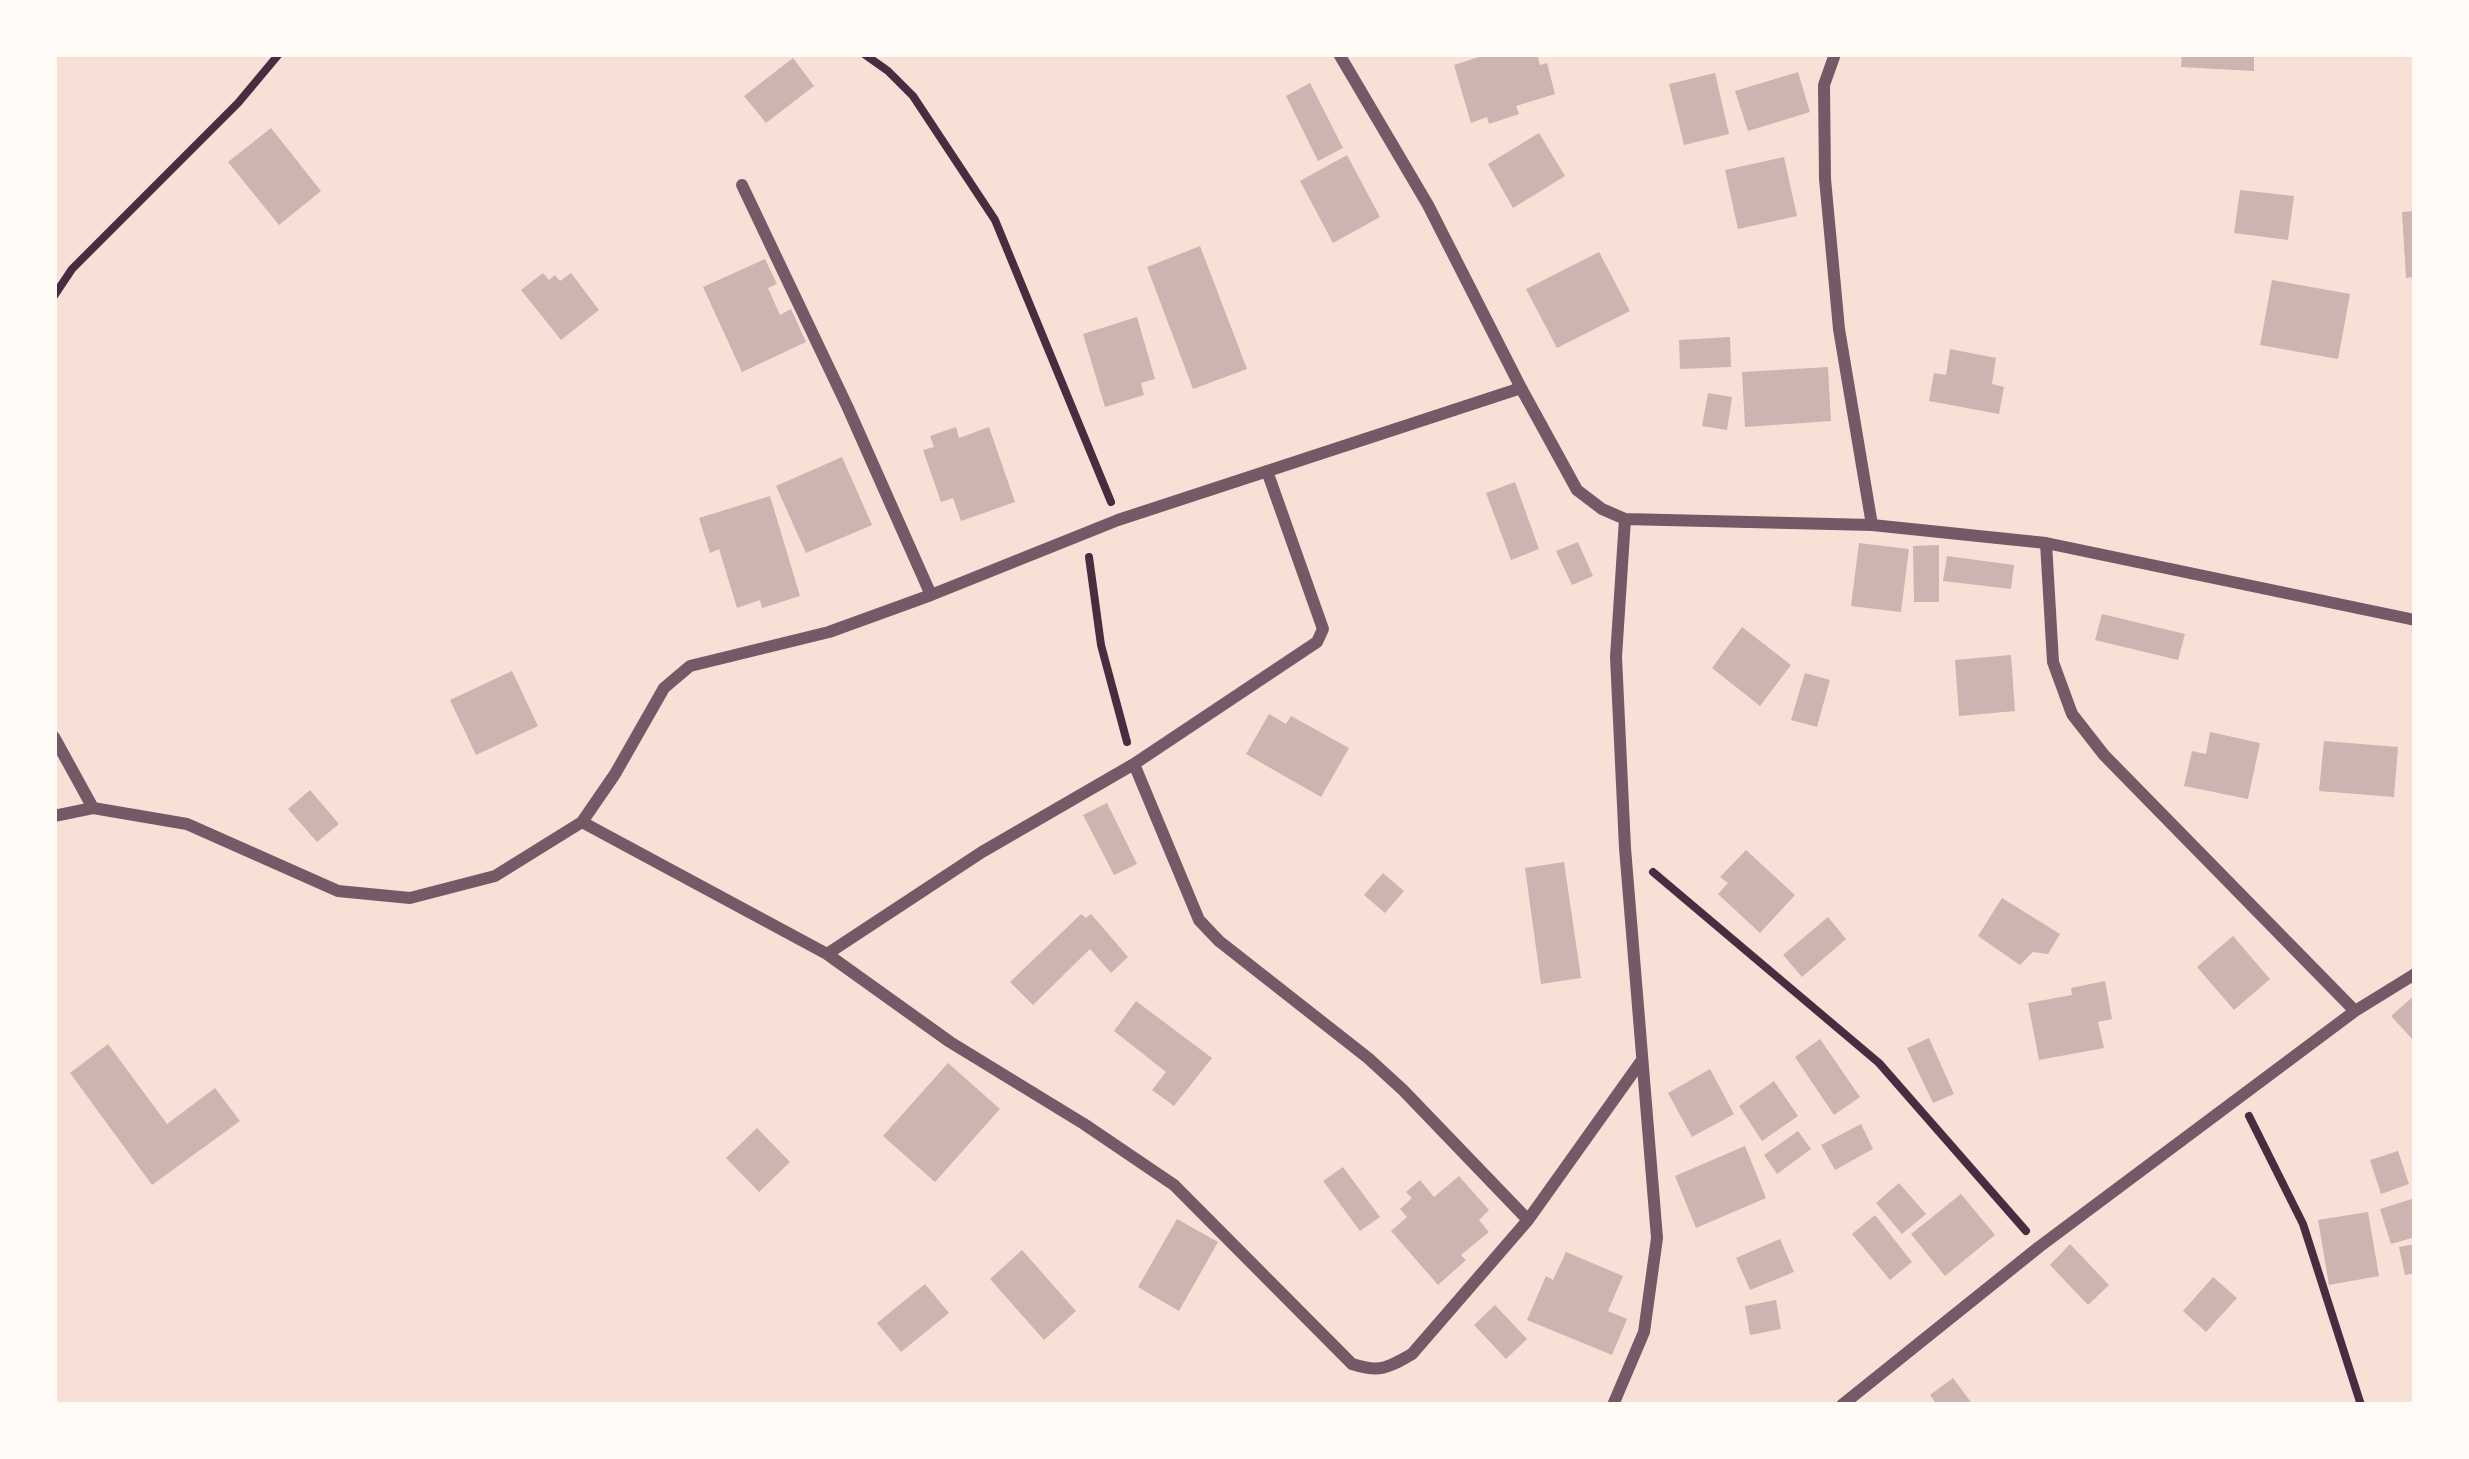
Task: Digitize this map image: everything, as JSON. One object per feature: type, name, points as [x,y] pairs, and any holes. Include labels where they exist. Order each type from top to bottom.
[{"type":"street","points":[[1339,54],[1428,205],[1576,490],[1602,509],[1625,519],[1872,525],[2046,543],[2415,620]]},
{"type":"street","points":[[1835,54],[1825,86],[1825,179],[1840,329],[1872,525]]},
{"type":"street","points":[[742,185],[931,595]]},
{"type":"street","points":[[54,816],[93,808],[188,824],[338,891],[410,898],[495,876],[583,822],[616,774],[655,701],[676,675],[707,660],[829,632],[1118,520],[1521,388]]},
{"type":"street","points":[[827,954],[982,852],[1134,764],[1317,642],[1323,629],[1267,471]]},
{"type":"street","points":[[1613,1405],[1644,1332],[1657,1238],[1625,848],[1616,657],[1625,519]]},
{"type":"street","points":[[2046,543],[2053,662],[2072,714],[2104,755],[2355,1012]]},
{"type":"street","points":[[54,737],[93,808]]},
{"type":"street","points":[[1134,764],[1199,920],[1386,1074],[1528,1220]]},
{"type":"street","points":[[583,822],[827,954],[950,1042],[1174,1185],[1352,1364],[1370,1370],[1388,1368],[1412,1354],[1528,1220],[1642,1060]]},
{"type":"street","points":[[1842,1405],[2039,1246],[2355,1012],[2415,974]]},
{"type":"path","points":[[54,296],[72,269],[238,103],[279,54]]},
{"type":"path","points":[[864,54],[913,96],[995,220],[1118,520]]},
{"type":"path","points":[[1086,532],[1101,645],[1134,764]]},
{"type":"path","points":[[1625,848],[1879,1063],[2039,1246]]},
{"type":"path","points":[[2240,1097],[2303,1224],[2361,1405]]},
{"type":"building","points":[[1488,54],[1537,54],[1540,65],[1547,63],[1555,94],[1516,106],[1519,114],[1489,124],[1487,117],[1471,123],[1454,65]]},
{"type":"building","points":[[2182,54],[2254,54],[2254,71],[2181,67]]},
{"type":"building","points":[[793,58],[814,86],[766,123],[744,96]]},
{"type":"building","points":[[1798,72],[1810,112],[1748,131],[1735,91]]},
{"type":"building","points":[[1715,73],[1729,134],[1684,145],[1669,84]]},
{"type":"building","points":[[1310,83],[1343,148],[1318,161],[1286,96]]},
{"type":"building","points":[[271,128],[321,191],[279,225],[228,162]]},
{"type":"building","points":[[1539,133],[1565,176],[1513,208],[1488,164]]},
{"type":"building","points":[[1347,155],[1380,217],[1333,243],[1300,181]]},
{"type":"building","points":[[1784,157],[1797,216],[1738,229],[1725,170]]},
{"type":"building","points":[[2240,190],[2294,196],[2288,240],[2234,233]]},
{"type":"building","points":[[2415,211],[2415,277],[2406,278],[2402,212]]},
{"type":"building","points":[[1200,246],[1247,369],[1193,389],[1147,267]]},
{"type":"building","points":[[1599,252],[1630,311],[1557,348],[1526,289]]},
{"type":"building","points":[[765,259],[777,284],[768,288],[780,315],[791,309],[806,342],[742,372],[703,287]]},
{"type":"building","points":[[543,273],[549,280],[555,275],[560,281],[571,273],[599,310],[561,340],[521,290]]},
{"type":"building","points":[[2272,280],[2350,294],[2338,359],[2260,345]]},
{"type":"building","points":[[1137,317],[1155,379],[1141,383],[1144,395],[1105,407],[1083,334]]},
{"type":"building","points":[[1730,337],[1731,367],[1680,369],[1679,340]]},
{"type":"building","points":[[1950,349],[1996,358],[1992,384],[2004,387],[1999,414],[1929,401],[1934,373],[1946,375]]},
{"type":"building","points":[[1828,367],[1831,421],[1745,427],[1742,372]]},
{"type":"building","points":[[1708,393],[1732,397],[1727,430],[1702,426]]},
{"type":"building","points":[[956,427],[959,438],[989,427],[1015,502],[961,521],[953,498],[941,502],[923,450],[934,447],[930,436]]},
{"type":"building","points":[[842,457],[872,525],[806,553],[776,486]]},
{"type":"building","points":[[1515,482],[1539,549],[1511,560],[1486,493]]},
{"type":"building","points":[[770,496],[800,596],[762,608],[760,600],[737,608],[719,549],[710,553],[699,518]]},
{"type":"building","points":[[1578,542],[1593,576],[1572,585],[1556,551]]},
{"type":"building","points":[[1859,543],[1909,549],[1901,612],[1851,606]]},
{"type":"building","points":[[1939,545],[1939,602],[1914,602],[1913,546]]},
{"type":"building","points":[[1947,556],[2014,565],[2011,589],[1943,581]]},
{"type":"building","points":[[2102,614],[2185,634],[2178,660],[2095,640]]},
{"type":"building","points":[[1742,627],[1791,665],[1760,706],[1712,668]]},
{"type":"building","points":[[2011,655],[2015,711],[1959,716],[1955,660]]},
{"type":"building","points":[[512,671],[538,726],[476,755],[450,700]]},
{"type":"building","points":[[1805,673],[1830,680],[1817,727],[1791,720]]},
{"type":"building","points":[[1269,714],[1286,724],[1291,716],[1349,748],[1321,797],[1246,754]]},
{"type":"building","points":[[2210,732],[2260,743],[2248,799],[2184,786],[2192,751],[2206,754]]},
{"type":"building","points":[[2324,741],[2398,747],[2394,797],[2319,791]]},
{"type":"building","points":[[310,790],[339,824],[317,842],[288,809]]},
{"type":"building","points":[[1107,803],[1137,864],[1114,875],[1083,815]]},
{"type":"building","points":[[1746,850],[1795,895],[1760,933],[1718,894],[1728,883],[1720,877]]},
{"type":"building","points":[[1564,862],[1581,978],[1541,984],[1525,868]]},
{"type":"building","points":[[1383,873],[1404,891],[1385,913],[1364,895]]},
{"type":"building","points":[[2002,898],[2060,934],[2048,954],[2033,952],[2020,965],[1978,936]]},
{"type":"building","points":[[1081,914],[1086,918],[1091,914],[1128,957],[1111,973],[1090,949],[1033,1005],[1010,982]]},
{"type":"building","points":[[1828,917],[1846,939],[1802,977],[1783,955]]},
{"type":"building","points":[[2233,936],[2270,979],[2234,1010],[2197,967]]},
{"type":"building","points":[[2105,981],[2112,1019],[2098,1022],[2104,1048],[2039,1060],[2028,1003],[2072,995],[2071,988]]},
{"type":"building","points":[[2415,995],[2415,1042],[2391,1016]]},
{"type":"building","points":[[1136,1001],[1212,1058],[1174,1106],[1152,1090],[1166,1072],[1114,1031]]},
{"type":"building","points":[[1929,1038],[1954,1094],[1933,1103],[1907,1048]]},
{"type":"building","points":[[1820,1039],[1860,1097],[1834,1115],[1795,1057]]},
{"type":"building","points":[[108,1044],[167,1124],[215,1088],[240,1121],[152,1185],[70,1073]]},
{"type":"building","points":[[948,1063],[1000,1109],[935,1182],[883,1136]]},
{"type":"building","points":[[1710,1069],[1734,1114],[1692,1137],[1668,1093]]},
{"type":"building","points":[[1774,1081],[1798,1116],[1762,1141],[1739,1106]]},
{"type":"building","points":[[1861,1124],[1873,1149],[1835,1170],[1821,1145]]},
{"type":"building","points":[[757,1128],[790,1162],[759,1192],[726,1158]]},
{"type":"building","points":[[1798,1131],[1811,1149],[1777,1174],[1764,1155]]},
{"type":"building","points":[[1745,1146],[1766,1198],[1696,1228],[1675,1176]]},
{"type":"building","points":[[2398,1151],[2409,1184],[2381,1194],[2370,1160]]},
{"type":"building","points":[[1343,1167],[1380,1217],[1360,1231],[1323,1181]]},
{"type":"building","points":[[1459,1176],[1489,1210],[1479,1220],[1489,1232],[1461,1255],[1466,1260],[1438,1285],[1391,1231],[1407,1217],[1400,1209],[1412,1198],[1406,1192],[1420,1180],[1434,1197]]},
{"type":"building","points":[[1899,1183],[1926,1214],[1902,1234],[1876,1203]]},
{"type":"building","points":[[1961,1194],[1995,1235],[1945,1276],[1911,1234]]},
{"type":"building","points":[[2415,1198],[2415,1237],[2391,1244],[2380,1209]]},
{"type":"building","points":[[2368,1212],[2379,1276],[2329,1285],[2318,1220]]},
{"type":"building","points":[[1875,1215],[1912,1262],[1890,1280],[1852,1234]]},
{"type":"building","points":[[1177,1219],[1218,1242],[1179,1311],[1138,1287]]},
{"type":"building","points":[[1780,1239],[1794,1272],[1750,1290],[1736,1258]]},
{"type":"building","points":[[2070,1244],[2109,1285],[2088,1305],[2050,1265]]},
{"type":"building","points":[[2415,1244],[2415,1273],[2405,1275],[2399,1247]]},
{"type":"building","points":[[1022,1250],[1076,1311],[1044,1340],[990,1279]]},
{"type":"building","points":[[1566,1252],[1623,1276],[1608,1311],[1627,1319],[1612,1355],[1527,1320],[1546,1276],[1553,1280]]},
{"type":"building","points":[[2213,1277],[2237,1298],[2206,1332],[2183,1311]]},
{"type":"building","points":[[925,1284],[949,1313],[901,1352],[877,1323]]},
{"type":"building","points":[[1776,1300],[1781,1329],[1750,1335],[1745,1306]]},
{"type":"building","points":[[1495,1305],[1527,1339],[1506,1359],[1474,1325]]},
{"type":"building","points":[[1953,1378],[1973,1405],[1937,1405],[1930,1395]]}]
